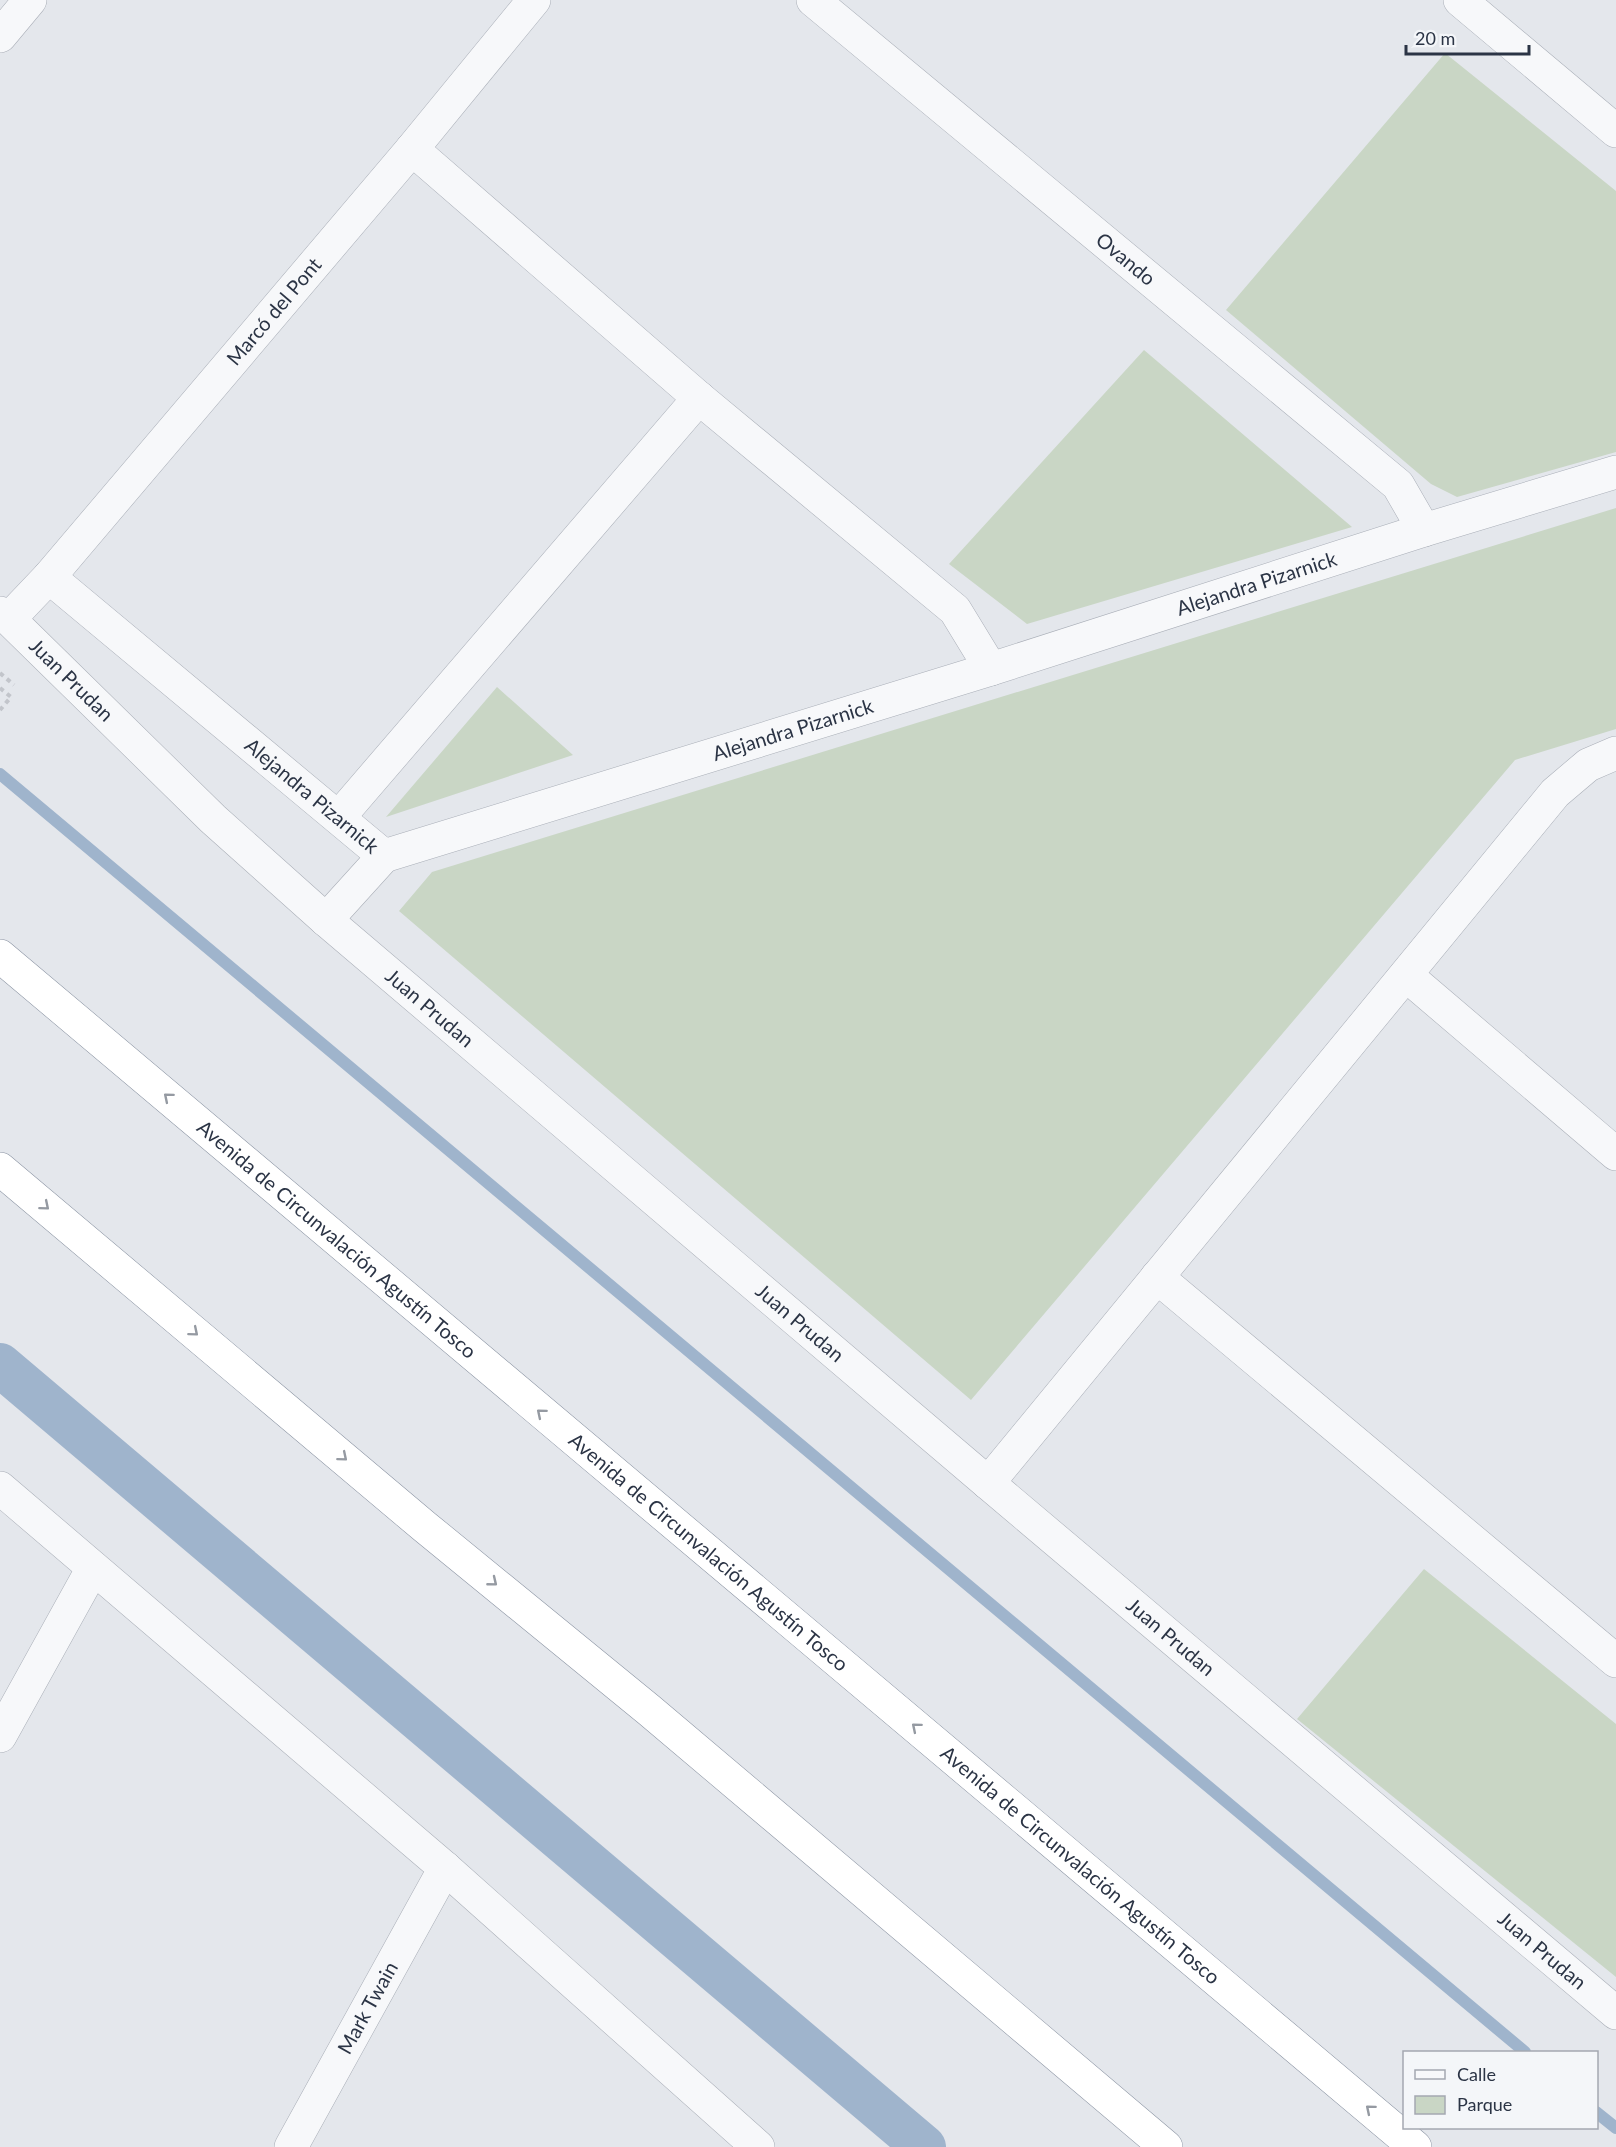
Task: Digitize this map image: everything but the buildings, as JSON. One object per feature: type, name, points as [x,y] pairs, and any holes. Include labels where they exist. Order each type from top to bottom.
[{"type":"highway","name":"Avenida de Circunvalación Agustín Tosco","points":[[0,956],[1415,2147]]},
{"type":"highway","points":[[0,1169],[425,1527],[650,1710],[1166,2147]]},
{"type":"street","points":[[0,36],[30,0]]},
{"type":"street","name":"Marcó del Pont","points":[[4,616],[49,577],[412,149],[534,0]]},
{"type":"street","name":"Ovando","points":[[813,0],[1398,485],[1424,530]]},
{"type":"street","points":[[1460,0],[1616,131]]},
{"type":"street","points":[[412,149],[699,398],[955,610],[991,669]]},
{"type":"street","points":[[339,817],[699,398]]},
{"type":"street","name":"Alejandra Pizarnick","points":[[49,577],[384,856],[991,669],[1424,530],[1616,472]]},
{"type":"street","name":"Juan Prudan","points":[[4,616],[213,819],[326,920],[1616,2013]]},
{"type":"street","points":[[988,1483],[1555,793],[1588,765],[1616,753]]},
{"type":"street","points":[[326,920],[384,856]]},
{"type":"street","points":[[1406,975],[1616,1154]]},
{"type":"street","points":[[1157,1277],[1616,1661]]},
{"type":"street","points":[[0,1488],[445,1868],[758,2147]]},
{"type":"street","points":[[0,1736],[93,1568]]},
{"type":"street","name":"Mark Twain","points":[[291,2147],[445,1868]]},
{"type":"path","points":[[0,673],[14,685]]},
{"type":"path","points":[[0,688],[11,697],[0,710]]},
{"type":"green space","points":[[1445,53],[1616,191],[1616,452],[1457,497],[1431,484],[1226,310]]},
{"type":"green space","points":[[1144,350],[1352,527],[1027,624],[949,564]]},
{"type":"green space","points":[[1616,508],[1616,729],[1515,760],[971,1400],[399,911],[432,872]]},
{"type":"green space","points":[[497,687],[573,755],[386,817]]},
{"type":"green space","points":[[1424,1569],[1616,1724],[1616,1977],[1297,1719]]},
{"type":"waterway","points":[[0,774],[1524,2051]]},
{"type":"waterway","points":[[0,1365],[924,2147]]},
{"type":"waterway","points":[[1598,2114],[1616,2128]]}]
